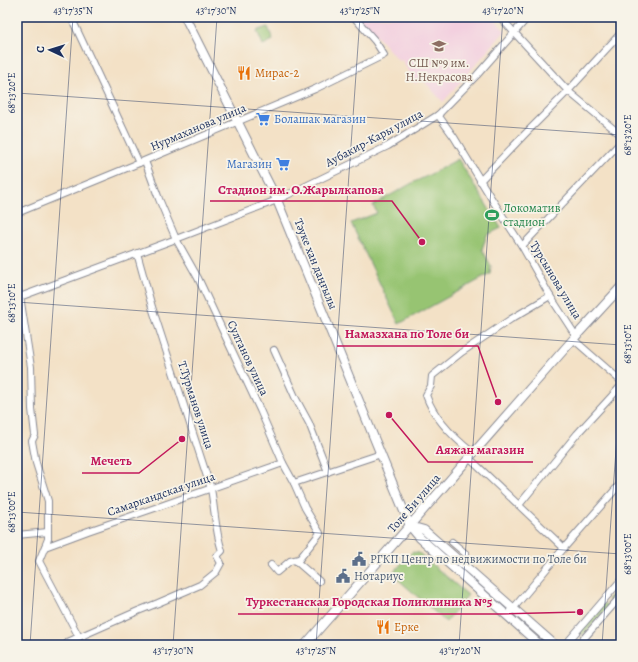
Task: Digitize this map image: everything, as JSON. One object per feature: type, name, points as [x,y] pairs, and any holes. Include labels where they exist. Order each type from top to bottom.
[{"type":"street","name":"Султанов улица","points":[[71,17],[142,162],[176,239],[198,278],[254,396],[283,464],[294,483],[305,508],[320,533],[299,559],[290,561],[277,572],[271,565]]},
{"type":"street","name":"Тәуке хан даңғылы","points":[[185,17],[277,200],[410,526],[420,538],[540,645]]},
{"type":"street","name":"Нурмаханова улица","points":[[17,213],[315,89],[384,55],[375,41],[354,17]]},
{"type":"street","points":[[500,17],[568,91],[621,135]]},
{"type":"street","name":"Аубакир-Кары улица","points":[[18,297],[277,200],[388,146],[438,115],[478,75],[528,17]]},
{"type":"street","points":[[480,181],[568,91],[621,34]]},
{"type":"street","name":"Турсынова улица","points":[[438,115],[454,137],[480,181],[522,246],[574,338],[621,381]]},
{"type":"street","points":[[522,246],[621,142]]},
{"type":"street","name":"Т.Турманов улица","points":[[79,637],[200,585],[216,572],[221,563],[217,556],[222,551],[216,526],[211,489],[152,307],[137,253]]},
{"type":"street","name":"Толе Би улица","points":[[305,645],[574,338],[621,287]]},
{"type":"street","points":[[17,289],[30,367],[35,435],[32,441],[36,463],[48,501],[48,539],[39,561],[79,637],[68,642],[66,645]]},
{"type":"street","points":[[550,296],[511,319],[462,352],[432,376],[431,386],[426,395],[430,405],[446,428],[466,448],[471,456],[564,548]]},
{"type":"street","points":[[274,350],[296,399],[309,423],[328,472]]},
{"type":"street","points":[[519,505],[577,434],[621,386]]},
{"type":"street","points":[[294,483],[381,454]]},
{"type":"street","name":"Самаркандская улица","points":[[45,547],[283,464]]},
{"type":"street","points":[[507,616],[512,608],[621,483]]},
{"type":"street","points":[[410,526],[424,530],[555,645]]},
{"type":"street","points":[[17,535],[48,532]]},
{"type":"street","points":[[452,542],[466,554]]},
{"type":"street","points":[[299,559],[297,562],[319,581]]},
{"type":"street","points":[[565,645],[621,580]]},
{"type":"street","points":[[578,645],[621,596]]},
{"type":"shaded area","name":"СШ №9 им. Н.Некрасова","points":[[357,17],[492,17],[505,31],[443,102],[422,79],[415,84],[402,60],[399,61],[373,32]]},
{"type":"green space","points":[[268,27],[273,40],[263,45],[257,31]]},
{"type":"green space","points":[[458,159],[501,228],[487,235],[482,249],[491,266],[490,274],[399,324],[351,223],[377,213],[373,205]]},
{"type":"green space","points":[[412,552],[419,553],[468,595],[446,622],[392,574]]},
{"type":"green space","points":[[621,584],[621,592],[612,603],[608,599]]},
{"type":"green space","points":[[604,603],[608,607],[583,635],[579,632]]},
{"type":"place","name":"СШ №9 им. Н.Некрасова","points":[[439,46]]},
{"type":"place","name":"Мирас-2","points":[[244,73]]},
{"type":"place","name":"Болашак магазин","points":[[263,119]]},
{"type":"place","name":"Магазин","points":[[283,164]]},
{"type":"place","name":"Локоматив стадион","points":[[492,215]]},
{"type":"place","name":"Стадион им. О.Жарылкапова","points":[[422,242]]},
{"type":"place","name":"Намазхана по Толе би","points":[[498,402]]},
{"type":"place","name":"Аяжан магазин","points":[[389,415]]},
{"type":"place","name":"Мечеть","points":[[182,439]]},
{"type":"place","name":"РГКП Центр по недвижимости по Толе би","points":[[359,559]]},
{"type":"place","name":"Нотариус","points":[[343,576]]},
{"type":"place","name":"Туркестанская Городская Поликлиника №5","points":[[580,612]]},
{"type":"place","name":"Ерке","points":[[383,627]]}]
